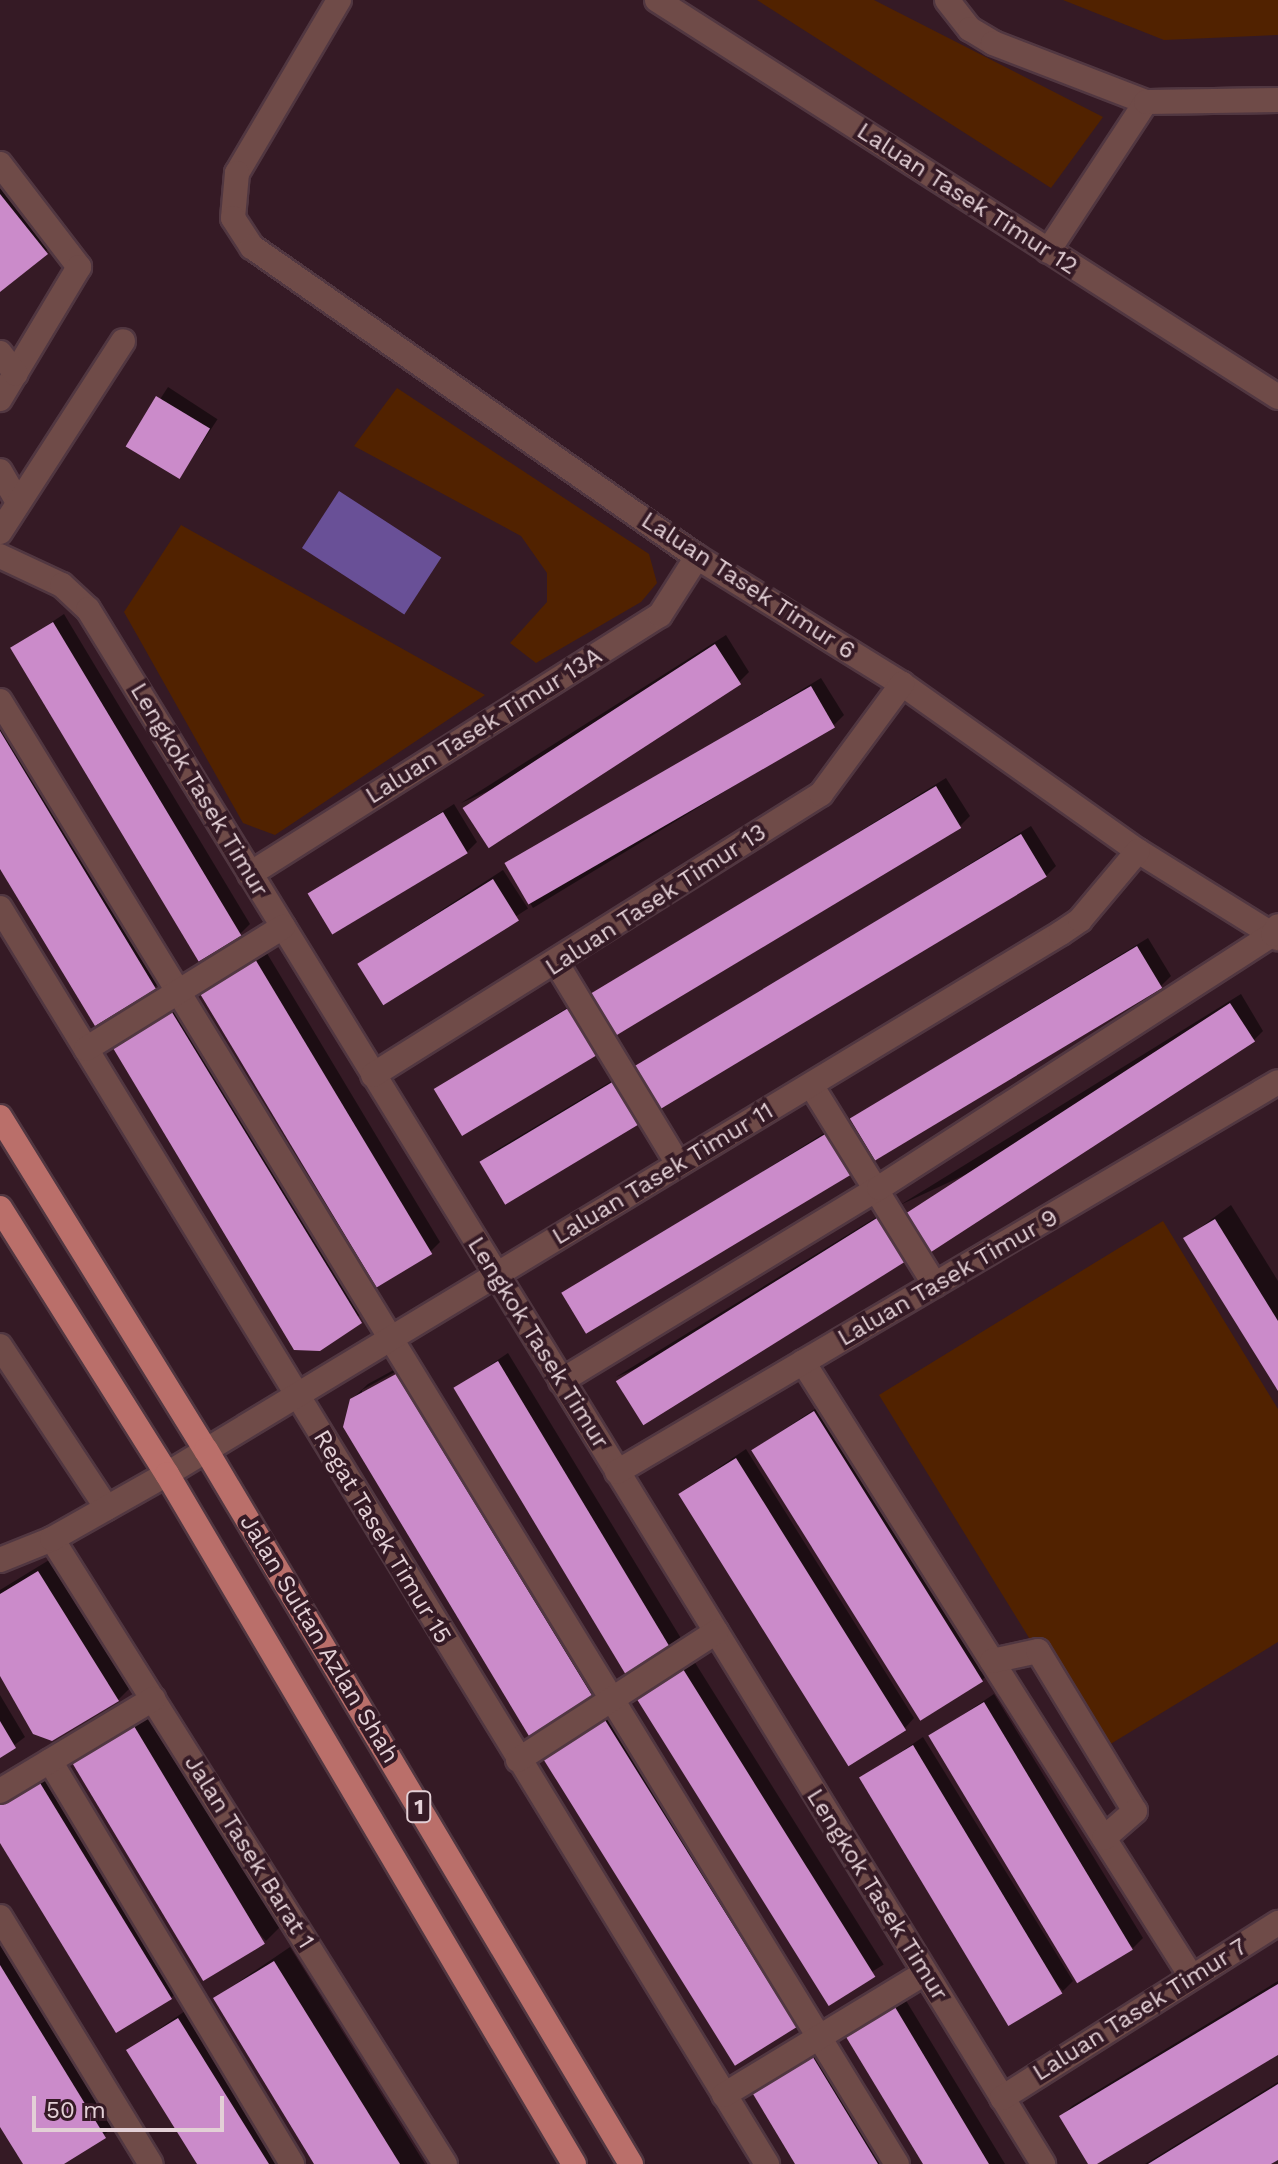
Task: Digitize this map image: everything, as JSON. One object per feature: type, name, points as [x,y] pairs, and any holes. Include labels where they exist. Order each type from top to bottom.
[{"type":"main road","name":"Jalan Sultan Azlan Shah","points":[[0,1117],[206,1450],[631,2164]]},
{"type":"main road","name":"Jalan Sultan Azlan Shah","points":[[0,1208],[167,1474],[574,2164]]},
{"type":"street","name":"Laluan Tasek Timur 6","points":[[339,0],[237,173],[233,218],[252,247],[697,557],[902,684],[1138,851],[1276,933]]},
{"type":"street","name":"Laluan Tasek Timur 12","points":[[657,0],[1278,397]]},
{"type":"street","points":[[947,0],[970,29],[993,43],[1146,102],[1274,96]]},
{"type":"street","points":[[1048,251],[1146,102]]},
{"type":"street","points":[[0,164],[79,267],[0,399]]},
{"type":"street","points":[[0,532],[17,501],[123,341]]},
{"type":"street","points":[[0,353],[16,374]]},
{"type":"street","points":[[0,471],[17,501]]},
{"type":"street","name":"Lengkok Tasek Timur","points":[[0,556],[62,585],[88,609],[1043,2164]]},
{"type":"street","name":"Laluan Tasek Timur 13A","points":[[250,874],[660,615],[697,557]]},
{"type":"street","name":"Laluan Tasek Timur 13","points":[[373,1075],[557,964],[821,794],[902,684]]},
{"type":"street","points":[[0,701],[897,2164]]},
{"type":"street","name":"Laluan Tasek Timur 11","points":[[0,1560],[52,1539],[167,1474],[1061,933],[1080,920],[1138,851]]},
{"type":"street","name":"Regat Tasek Timur 15","points":[[0,908],[295,1396],[767,2164]]},
{"type":"street","points":[[86,1049],[283,927]]},
{"type":"street","points":[[561,1381],[879,1188],[1276,933]]},
{"type":"street","points":[[557,964],[678,1164]]},
{"type":"street","name":"Laluan Tasek Timur 9","points":[[617,1472],[1278,1082]]},
{"type":"street","points":[[811,1085],[879,1188],[935,1285]]},
{"type":"street","points":[[0,1346],[107,1508]]},
{"type":"street","points":[[803,1362],[1191,1976]]},
{"type":"street","name":"Jalan Tasek Barat 1","points":[[52,1539],[445,2164]]},
{"type":"street","points":[[518,1760],[612,1703],[716,1632]]},
{"type":"street","points":[[992,1661],[1038,1651],[1135,1811],[1104,1838]]},
{"type":"street","points":[[0,1791],[153,1699]]},
{"type":"street","points":[[50,1761],[292,2164]]},
{"type":"street","points":[[0,1917],[151,2164]]},
{"type":"street","name":"Laluan Tasek Timur 7","points":[[1002,2098],[1278,1923]]},
{"type":"street","points":[[724,2095],[925,1973]]},
{"type":"shaded area","points":[[757,0],[874,0],[1103,117],[1051,188]]},
{"type":"shaded area","points":[[1063,0],[1278,0],[1278,35],[1164,40]]},
{"type":"shaded area","points":[[397,388],[649,554],[657,583],[641,602],[536,663],[510,643],[547,602],[547,573],[521,536],[354,446]]},
{"type":"shaded area","points":[[339,491],[441,557],[404,614],[302,548]]},
{"type":"shaded area","points":[[181,525],[485,695],[275,835],[243,823],[124,612]]},
{"type":"shaded area","points":[[1163,1221],[1278,1409],[1278,1642],[1099,1751],[879,1395]]},
{"type":"building","points":[[0,194],[48,254],[0,292]]},
{"type":"building","points":[[156,396],[210,428],[180,479],[126,447]]},
{"type":"building","points":[[53,622],[242,936],[199,961],[10,648]]},
{"type":"building","points":[[715,644],[741,684],[489,848],[463,808]]},
{"type":"building","points":[[811,686],[835,728],[528,905],[504,863]]},
{"type":"building","points":[[0,731],[156,989],[95,1026],[0,869]]},
{"type":"building","points":[[936,786],[961,828],[612,1038],[586,996]]},
{"type":"building","points":[[443,812],[468,853],[332,935],[308,893]]},
{"type":"building","points":[[1021,834],[1047,877],[657,1111],[631,1068]]},
{"type":"building","points":[[493,879],[519,921],[383,1005],[357,964]]},
{"type":"building","points":[[1137,946],[1162,988],[875,1161],[850,1119]]},
{"type":"building","points":[[252,954],[432,1254],[377,1287],[196,987]]},
{"type":"building","points":[[1230,1003],[1255,1042],[929,1253],[904,1215]]},
{"type":"building","points":[[570,1007],[598,1054],[462,1136],[434,1089]]},
{"type":"building","points":[[170,1009],[362,1323],[320,1351],[294,1350],[110,1043]]},
{"type":"building","points":[[614,1081],[640,1124],[505,1205],[479,1162]]},
{"type":"building","points":[[827,1133],[852,1174],[586,1334],[561,1293]]},
{"type":"building","points":[[877,1218],[905,1262],[643,1425],[616,1381]]},
{"type":"building","points":[[1215,1219],[1278,1321],[1278,1391],[1183,1238]]},
{"type":"building","points":[[498,1361],[673,1652],[629,1679],[453,1388]]},
{"type":"building","points":[[396,1374],[596,1702],[532,1741],[343,1427],[350,1399]]},
{"type":"building","points":[[814,1411],[983,1682],[920,1721],[751,1450]]},
{"type":"building","points":[[736,1458],[906,1730],[848,1766],[678,1494]]},
{"type":"building","points":[[38,1571],[119,1701],[52,1741],[33,1734],[0,1676],[0,1594]]},
{"type":"building","points":[[683,1669],[875,1977],[829,2006],[636,1698]]},
{"type":"building","points":[[984,1702],[1133,1950],[1077,1983],[928,1735]]},
{"type":"building","points":[[605,1720],[797,2027],[735,2066],[543,1759]]},
{"type":"building","points":[[0,1721],[16,1748],[0,1758]]},
{"type":"building","points":[[131,1721],[265,1944],[203,1981],[69,1758]]},
{"type":"building","points":[[913,1745],[1062,1994],[1008,2026],[859,1777]]},
{"type":"building","points":[[37,1778],[172,1999],[116,2033],[0,1843],[0,1800]]},
{"type":"building","points":[[274,1961],[400,2164],[314,2164],[213,1998]]},
{"type":"building","points":[[0,1965],[106,2138],[64,2164],[23,2164],[0,2127]]},
{"type":"building","points":[[1278,1984],[1278,2055],[1097,2164],[1088,2164],[1059,2116]]},
{"type":"building","points":[[889,1997],[989,2164],[923,2164],[840,2027]]},
{"type":"building","points":[[178,2018],[269,2164],[197,2164],[126,2050]]},
{"type":"building","points":[[808,2049],[878,2164],[795,2164],[747,2084]]},
{"type":"building","points":[[1278,2084],[1278,2160],[1271,2164],[1148,2164]]}]
